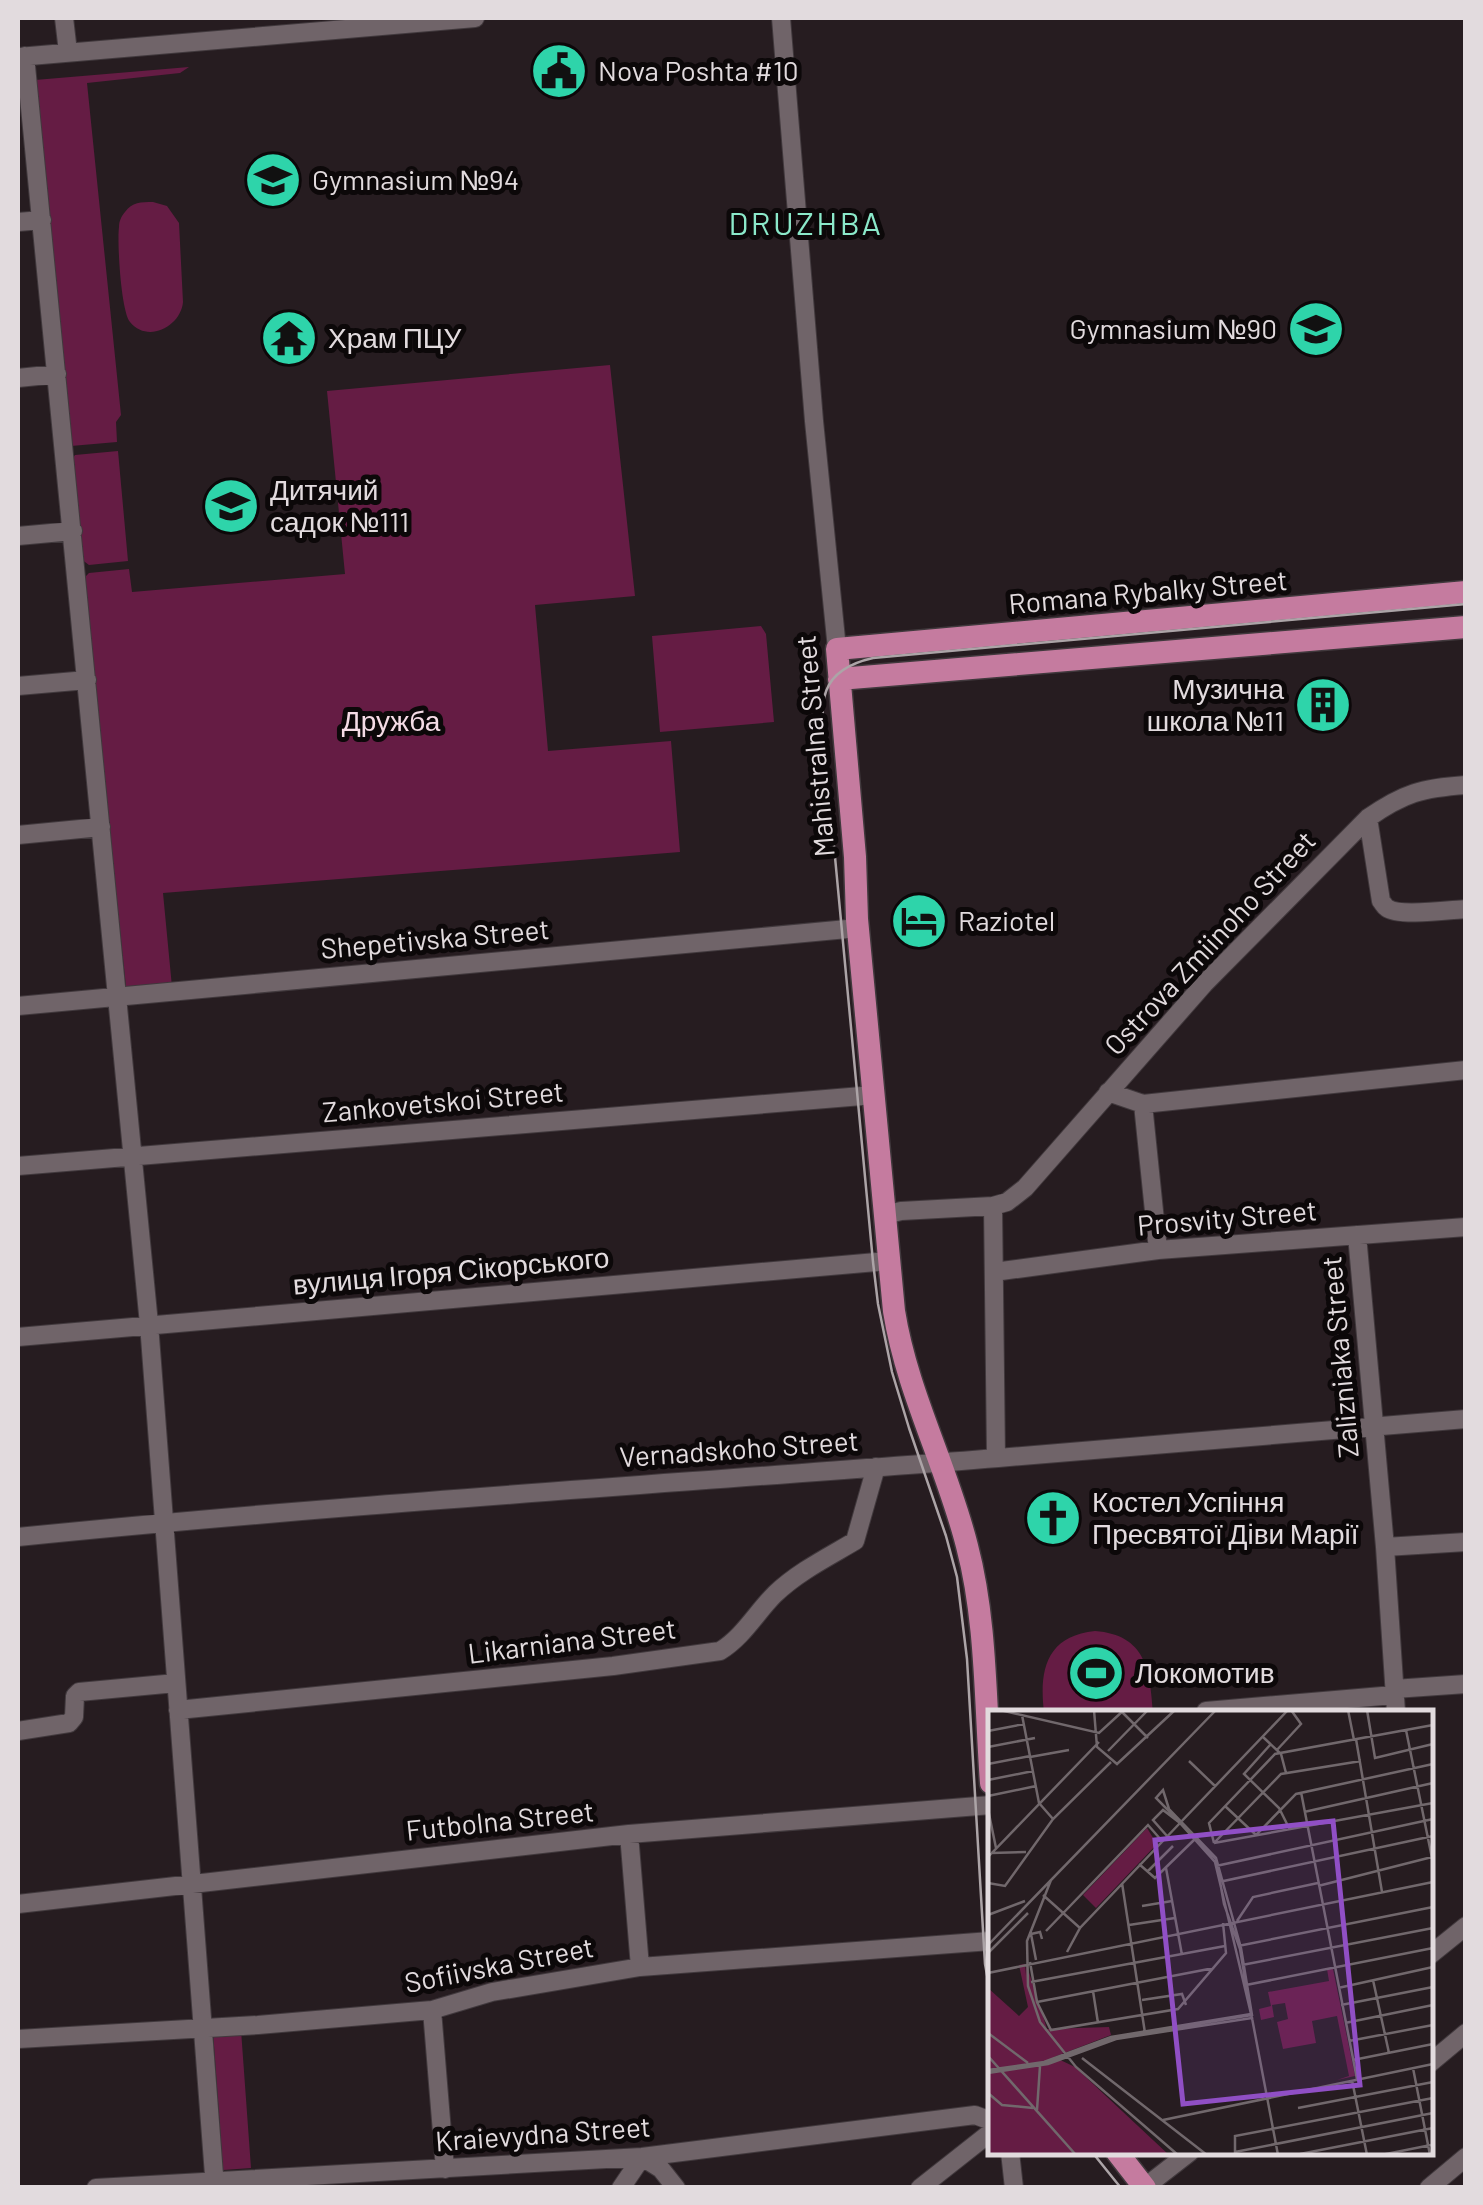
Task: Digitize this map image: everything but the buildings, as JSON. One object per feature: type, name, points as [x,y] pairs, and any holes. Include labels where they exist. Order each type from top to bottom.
[{"type":"main road","name":"Romana Rybalky Street","points":[[836,649],[1466,592]]},
{"type":"main road","points":[[840,679],[1466,627]]},
{"type":"main road","name":"Mahistralna Street","points":[[836,649],[858,928],[898,1338],[942,1462],[974,1573],[988,1757]]},
{"type":"main road","points":[[1119,2155],[1145,2187]]},
{"type":"street","points":[[64,18],[68,52]]},
{"type":"street","points":[[215,2184],[150,1324],[42,220],[22,57],[475,18]]},
{"type":"street","name":"Mahistralna Street","points":[[781,18],[836,649]]},
{"type":"street","points":[[18,222],[42,220]]},
{"type":"street","points":[[18,378],[57,374]]},
{"type":"street","points":[[18,536],[73,531]]},
{"type":"street","points":[[18,686],[87,680]]},
{"type":"street","name":"Ostrova Zmiinoho Street","points":[[993,1206],[1007,1202],[1025,1188],[1225,961],[1368,818],[1396,799],[1415,792],[1466,785]]},
{"type":"street","points":[[1368,818],[1386,908],[1411,912],[1466,909]]},
{"type":"street","points":[[18,834],[101,827]]},
{"type":"street","name":"Shepetivska Street","points":[[18,1006],[858,928]]},
{"type":"street","points":[[1108,1092],[1144,1104],[1466,1070]]},
{"type":"street","name":"Zankovetskoi Street","points":[[18,1166],[874,1095]]},
{"type":"street","points":[[1144,1104],[1158,1250]]},
{"type":"street","points":[[884,1215],[993,1206],[996,1458]]},
{"type":"street","name":"Prosvity Street","points":[[994,1272],[1158,1250],[1466,1226]]},
{"type":"street","name":"Zalizniaka Street","points":[[1357,1235],[1386,1547],[1395,1698]]},
{"type":"street","name":"вулиця Ігоря Сікорського","points":[[18,1337],[888,1261]]},
{"type":"street","name":"Vernadskoho Street","points":[[18,1537],[574,1488],[1466,1419]]},
{"type":"street","name":"Likarniana Street","points":[[178,1710],[613,1666],[720,1651],[734,1643],[776,1593],[811,1566],[855,1542],[876,1467]]},
{"type":"street","points":[[1386,1547],[1466,1542]]},
{"type":"street","points":[[18,1732],[70,1724],[79,1692],[176,1683]]},
{"type":"street","points":[[1221,1710],[1395,1698],[1466,1684]]},
{"type":"street","name":"Futbolna Street","points":[[18,1904],[629,1834],[988,1804]]},
{"type":"street","points":[[629,1834],[640,1967]]},
{"type":"street","points":[[1433,1953],[1466,1926]]},
{"type":"street","name":"Sofiivska Street","points":[[18,2039],[432,2010],[492,1992],[640,1967],[988,1941]]},
{"type":"street","points":[[432,2010],[445,2168]]},
{"type":"street","points":[[1433,2060],[1466,2033]]},
{"type":"street","name":"Kraievydna Street","points":[[96,2188],[365,2180],[445,2168],[642,2157],[975,2116],[988,2121]]},
{"type":"street","points":[[920,2188],[988,2134]]},
{"type":"street","points":[[1010,2155],[1014,2188]]},
{"type":"street","points":[[1145,2187],[1186,2155]]},
{"type":"street","points":[[621,2188],[642,2157],[661,2170],[676,2188]]},
{"type":"street","points":[[1429,2188],[1466,2157]]},
{"type":"green space","points":[[189,67],[180,73],[87,83],[121,415],[116,422],[117,442],[71,446],[35,80]]},
{"type":"green space","points":[[153,202],[167,206],[179,223],[183,302],[170,325],[146,332],[130,322],[124,305],[119,225],[131,206]]},
{"type":"green space","name":"Дружба","points":[[610,365],[635,596],[535,605],[548,751],[671,741],[680,852],[163,893],[172,987],[126,987],[83,579],[89,573],[129,569],[132,592],[345,574],[327,391]]},
{"type":"green space","points":[[118,451],[128,561],[89,565],[81,559],[71,461],[75,455]]},
{"type":"green space","points":[[761,626],[766,634],[774,722],[660,732],[652,636]]},
{"type":"green space","name":"Локомотив","points":[[1079,1634],[1112,1634],[1135,1647],[1147,1669],[1153,1710],[1044,1710],[1043,1683],[1049,1658],[1066,1640]]},
{"type":"green space","points":[[241,2030],[251,2168],[223,2170],[213,2032]]},
{"type":"tram line","points":[[988,1980],[967,1659],[957,1577],[892,1372],[878,1304],[824,743],[825,696],[839,673],[873,658],[1466,604]]},
{"type":"tram line","points":[[1094,2155],[1121,2188]]},
{"type":"place","name":"Nova Poshta #10","points":[[559,71]]},
{"type":"place","name":"Gymnasium №94","points":[[273,180]]},
{"type":"place","name":"Gymnasium №90","points":[[1316,329]]},
{"type":"place","name":"Храм ПЦУ","points":[[289,338]]},
{"type":"place","name":"Дитячий садок №111","points":[[231,506]]},
{"type":"place","name":"Музична школа №11","points":[[1323,705]]},
{"type":"place","name":"Raziotel","points":[[919,921]]},
{"type":"place","name":"Костел Успіння Пресвятої Діви Марії","points":[[1053,1518]]},
{"type":"place","name":"Локомотив","points":[[1096,1673]]},
{"type":"district","name":"DRUZHBA","points":[[806,224]]}]
